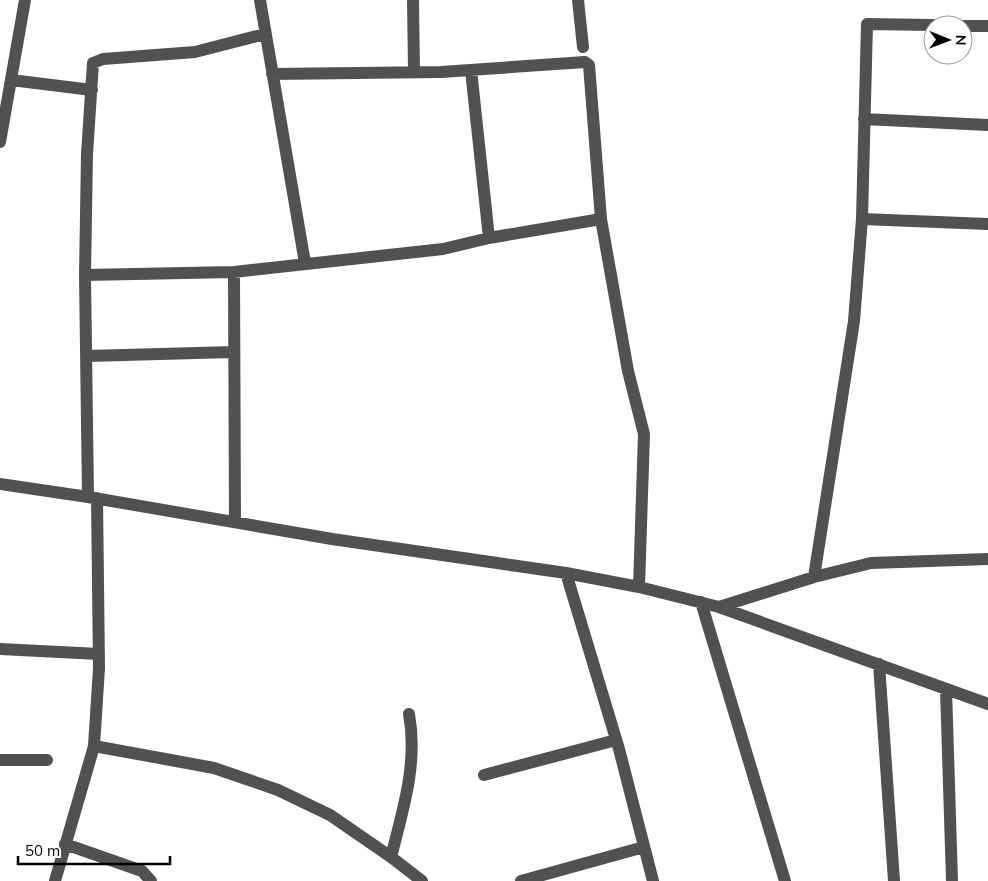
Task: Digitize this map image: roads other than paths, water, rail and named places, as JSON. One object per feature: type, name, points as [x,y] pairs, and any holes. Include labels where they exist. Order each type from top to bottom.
[{"type":"street","points":[[0,142],[24,0]]},
{"type":"street","points":[[260,0],[305,263]]},
{"type":"street","points":[[412,0],[414,72]]},
{"type":"street","points":[[578,0],[582,47]]},
{"type":"street","points":[[814,577],[854,321],[862,220],[866,24],[923,25]]},
{"type":"street","points":[[973,26],[988,26]]},
{"type":"street","points":[[55,881],[94,746],[99,654],[86,356],[85,275],[87,154],[93,63],[103,59],[195,52],[265,34]]},
{"type":"street","points":[[272,74],[471,70],[585,62],[589,66],[601,219],[628,371],[644,434],[639,587]]},
{"type":"street","points":[[471,70],[488,238]]},
{"type":"street","points":[[11,80],[92,90]]},
{"type":"street","points":[[864,119],[988,125]]},
{"type":"street","points":[[85,275],[234,272],[444,248],[488,238],[601,219]]},
{"type":"street","points":[[862,220],[988,224]]},
{"type":"street","points":[[234,272],[235,522]]},
{"type":"street","points":[[86,356],[233,352]]},
{"type":"street","points":[[0,484],[332,539],[566,573],[639,587],[719,607],[988,704]]},
{"type":"street","points":[[719,607],[814,577],[871,563],[988,560]]},
{"type":"street","points":[[566,573],[616,740],[653,881]]},
{"type":"street","points":[[701,602],[785,881]]},
{"type":"street","points":[[0,649],[99,654]]},
{"type":"street","points":[[879,664],[894,881]]},
{"type":"street","points":[[946,689],[952,881]]},
{"type":"street","points":[[391,857],[408,788],[412,760],[412,731],[409,714]]},
{"type":"street","points":[[484,775],[616,740]]},
{"type":"street","points":[[94,746],[214,768],[278,790],[330,815],[422,881]]},
{"type":"street","points":[[0,760],[47,760]]},
{"type":"street","points":[[65,844],[142,871],[151,881]]},
{"type":"street","points":[[521,881],[644,847]]}]
